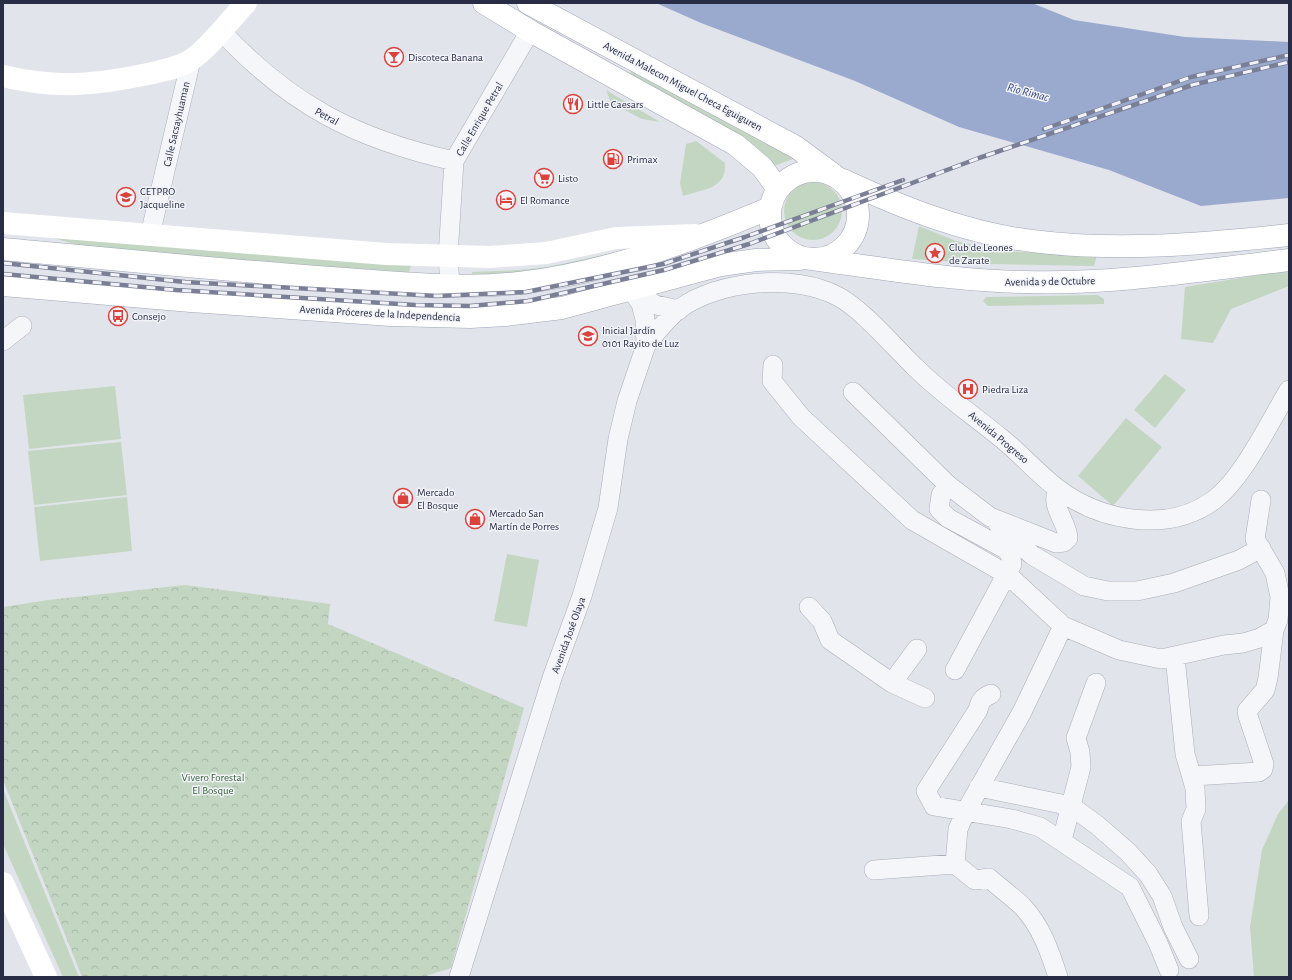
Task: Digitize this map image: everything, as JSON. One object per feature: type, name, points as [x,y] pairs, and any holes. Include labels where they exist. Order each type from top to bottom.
[{"type":"main road","points":[[3,76],[55,85],[91,83],[165,70],[191,60],[221,31],[246,3]]},
{"type":"main road","points":[[484,3],[530,31],[736,145],[762,167],[774,199]]},
{"type":"main road","name":"Avenida Malecon Miguel Checa Eguiguren","points":[[528,3],[796,147],[838,178]]},
{"type":"main road","points":[[838,178],[852,191],[857,204],[858,218],[855,232],[848,243],[838,253],[825,258],[806,259],[789,253],[780,244],[773,233],[770,221],[774,199],[786,180],[797,173],[810,170],[822,171],[933,218],[983,232],[1032,241],[1087,246],[1139,246],[1215,243],[1289,235]]},
{"type":"main road","points":[[3,249],[226,270],[450,285],[518,283],[578,274],[610,267],[702,235],[774,199]]},
{"type":"main road","points":[[3,223],[386,254],[490,258],[525,255],[616,238],[702,235]]},
{"type":"main road","name":"Avenida 9 de Octubre","points":[[806,259],[975,280],[1025,282],[1118,279],[1289,260]]},
{"type":"main road","name":"Avenida Próceres de la Independencia","points":[[3,286],[191,302],[435,317],[506,315],[562,308],[720,265],[756,260],[806,259]]},
{"type":"main road","points":[[3,883],[46,977]]},
{"type":"street","name":"Petral","points":[[221,31],[267,76],[300,100],[336,122],[374,139],[413,152],[454,161]]},
{"type":"street","name":"Calle Enrique Petral","points":[[450,285],[448,256],[454,161],[530,31]]},
{"type":"street","name":"Calle Sacsayhuaman","points":[[150,235],[191,60]]},
{"type":"street","name":"Avenida Progreso","points":[[646,345],[679,310],[707,294],[718,291],[744,286],[780,282],[802,284],[840,297],[865,317],[920,372],[1004,440],[1059,490],[1106,514],[1129,519],[1158,520],[1196,512],[1223,493],[1240,472],[1289,390]]},
{"type":"street","points":[[632,290],[656,305],[679,310]]},
{"type":"street","name":"Avenida José Olaya","points":[[459,977],[552,678],[593,562],[608,508],[618,439],[627,401],[646,345],[646,319],[641,304],[632,290]]},
{"type":"street","points":[[3,340],[22,326]]},
{"type":"street","points":[[773,365],[772,381],[801,417],[912,520],[1008,575],[1063,626],[1118,650],[1161,659],[1224,645],[1243,643],[1260,638],[1274,630]]},
{"type":"street","points":[[853,392],[948,485],[990,516],[1032,555],[1084,586],[1108,591],[1137,591],[1174,583],[1239,560],[1261,548]]},
{"type":"street","points":[[948,485],[941,495],[939,509],[948,518],[1007,550],[1011,557],[1012,564],[1008,575],[982,617],[955,670]]},
{"type":"street","points":[[990,516],[1056,543],[1064,542],[1068,538],[1068,531],[1055,500],[1056,494],[1059,490]]},
{"type":"street","points":[[1193,776],[1259,772],[1263,769],[1264,764],[1247,711],[1265,690],[1274,630],[1278,620],[1280,597],[1275,573],[1255,539],[1261,500]]},
{"type":"street","points":[[809,607],[822,621],[830,640],[892,683],[925,698]]},
{"type":"street","points":[[955,864],[958,829],[966,811],[1022,712],[1063,626]]},
{"type":"street","points":[[892,683],[917,649]]},
{"type":"street","points":[[1175,657],[1185,754],[1193,776],[1196,809],[1192,820],[1199,916]]},
{"type":"street","points":[[1062,840],[1081,766],[1080,752],[1076,738],[1096,683]]},
{"type":"street","points":[[991,694],[984,697],[978,710],[926,791],[934,806],[1012,819],[1040,827],[1062,840],[1130,887],[1158,943],[1169,970]]},
{"type":"street","points":[[979,787],[1071,806],[1128,852],[1148,874],[1162,896],[1173,927],[1188,959]]},
{"type":"street","points":[[874,870],[955,864],[975,880],[989,878],[1022,907],[1034,921],[1046,944],[1058,977]]},
{"type":"green space","points":[[632,69],[796,158],[771,167],[629,76]]},
{"type":"green space","points":[[606,90],[660,122],[642,119],[611,103]]},
{"type":"green space","points":[[696,141],[725,163],[725,172],[718,183],[712,187],[683,196],[680,183],[686,144]]},
{"type":"green space","points":[[813,182],[824,184],[837,195],[840,200],[842,211],[840,222],[829,235],[824,238],[813,240],[802,238],[789,227],[786,222],[784,211],[786,200],[797,187],[802,184]]},
{"type":"green space","points":[[919,226],[956,241],[998,251],[1097,255],[1094,266],[990,264],[912,259]]},
{"type":"green space","points":[[53,238],[411,265],[409,272],[324,269],[89,248]]},
{"type":"green space","points":[[608,254],[609,259],[549,272],[473,277],[472,272],[547,267]]},
{"type":"green space","points":[[1289,270],[1289,286],[1231,309],[1213,343],[1181,339],[1185,287]]},
{"type":"green space","points":[[1098,295],[1104,299],[1104,304],[988,306],[983,301],[986,297]]},
{"type":"green space","points":[[1165,374],[1186,390],[1155,428],[1134,410]]},
{"type":"green space","points":[[115,386],[121,439],[29,449],[23,395]]},
{"type":"green space","points":[[1126,418],[1162,447],[1113,506],[1078,476]]},
{"type":"green space","points":[[121,442],[127,495],[34,505],[28,451]]},
{"type":"green space","points":[[127,497],[132,551],[40,561],[34,507]]},
{"type":"green space","points":[[507,554],[539,560],[527,627],[494,621]]},
{"type":"green space","name":"Vivero Forestal El Bosque","points":[[185,585],[330,604],[328,624],[524,708],[451,968],[423,977],[82,977],[3,780],[3,607],[48,600]]},
{"type":"green space","points":[[3,789],[79,977],[63,977],[3,844]]},
{"type":"green space","points":[[1289,800],[1289,977],[1254,977],[1250,927],[1262,850],[1278,814]]},
{"type":"water","name":"Río Rímac","points":[[656,3],[1032,3],[1074,20],[1185,37],[1289,42],[1289,198],[1201,206],[1109,170],[959,127],[855,81],[701,23]]},
{"type":"railway","points":[[1044,129],[1191,77],[1289,55]]},
{"type":"railway","points":[[3,274],[176,290],[415,305],[470,306],[528,301],[664,270],[749,244],[979,158],[1192,85],[1289,62]]},
{"type":"railway","points":[[3,263],[185,282],[437,296],[526,292],[663,264],[745,237],[903,180]]},
{"type":"place","name":"Discoteca Banana","points":[[394,57]]},
{"type":"place","name":"Little Caesars","points":[[573,104]]},
{"type":"place","name":"Primax","points":[[613,159]]},
{"type":"place","name":"Listo","points":[[544,178]]},
{"type":"place","name":"CETPRO Jacqueline","points":[[126,197]]},
{"type":"place","name":"El Romance","points":[[506,200]]},
{"type":"place","name":"Club de Leones de Zarate","points":[[935,253]]},
{"type":"place","name":"Consejo","points":[[118,316]]},
{"type":"place","name":"Inicial Jardín 0101 Rayito de Luz","points":[[588,336]]},
{"type":"place","name":"Piedra Liza","points":[[968,389]]},
{"type":"place","name":"Mercado El Bosque","points":[[403,498]]},
{"type":"place","name":"Mercado San Martín de Porres","points":[[475,519]]}]
